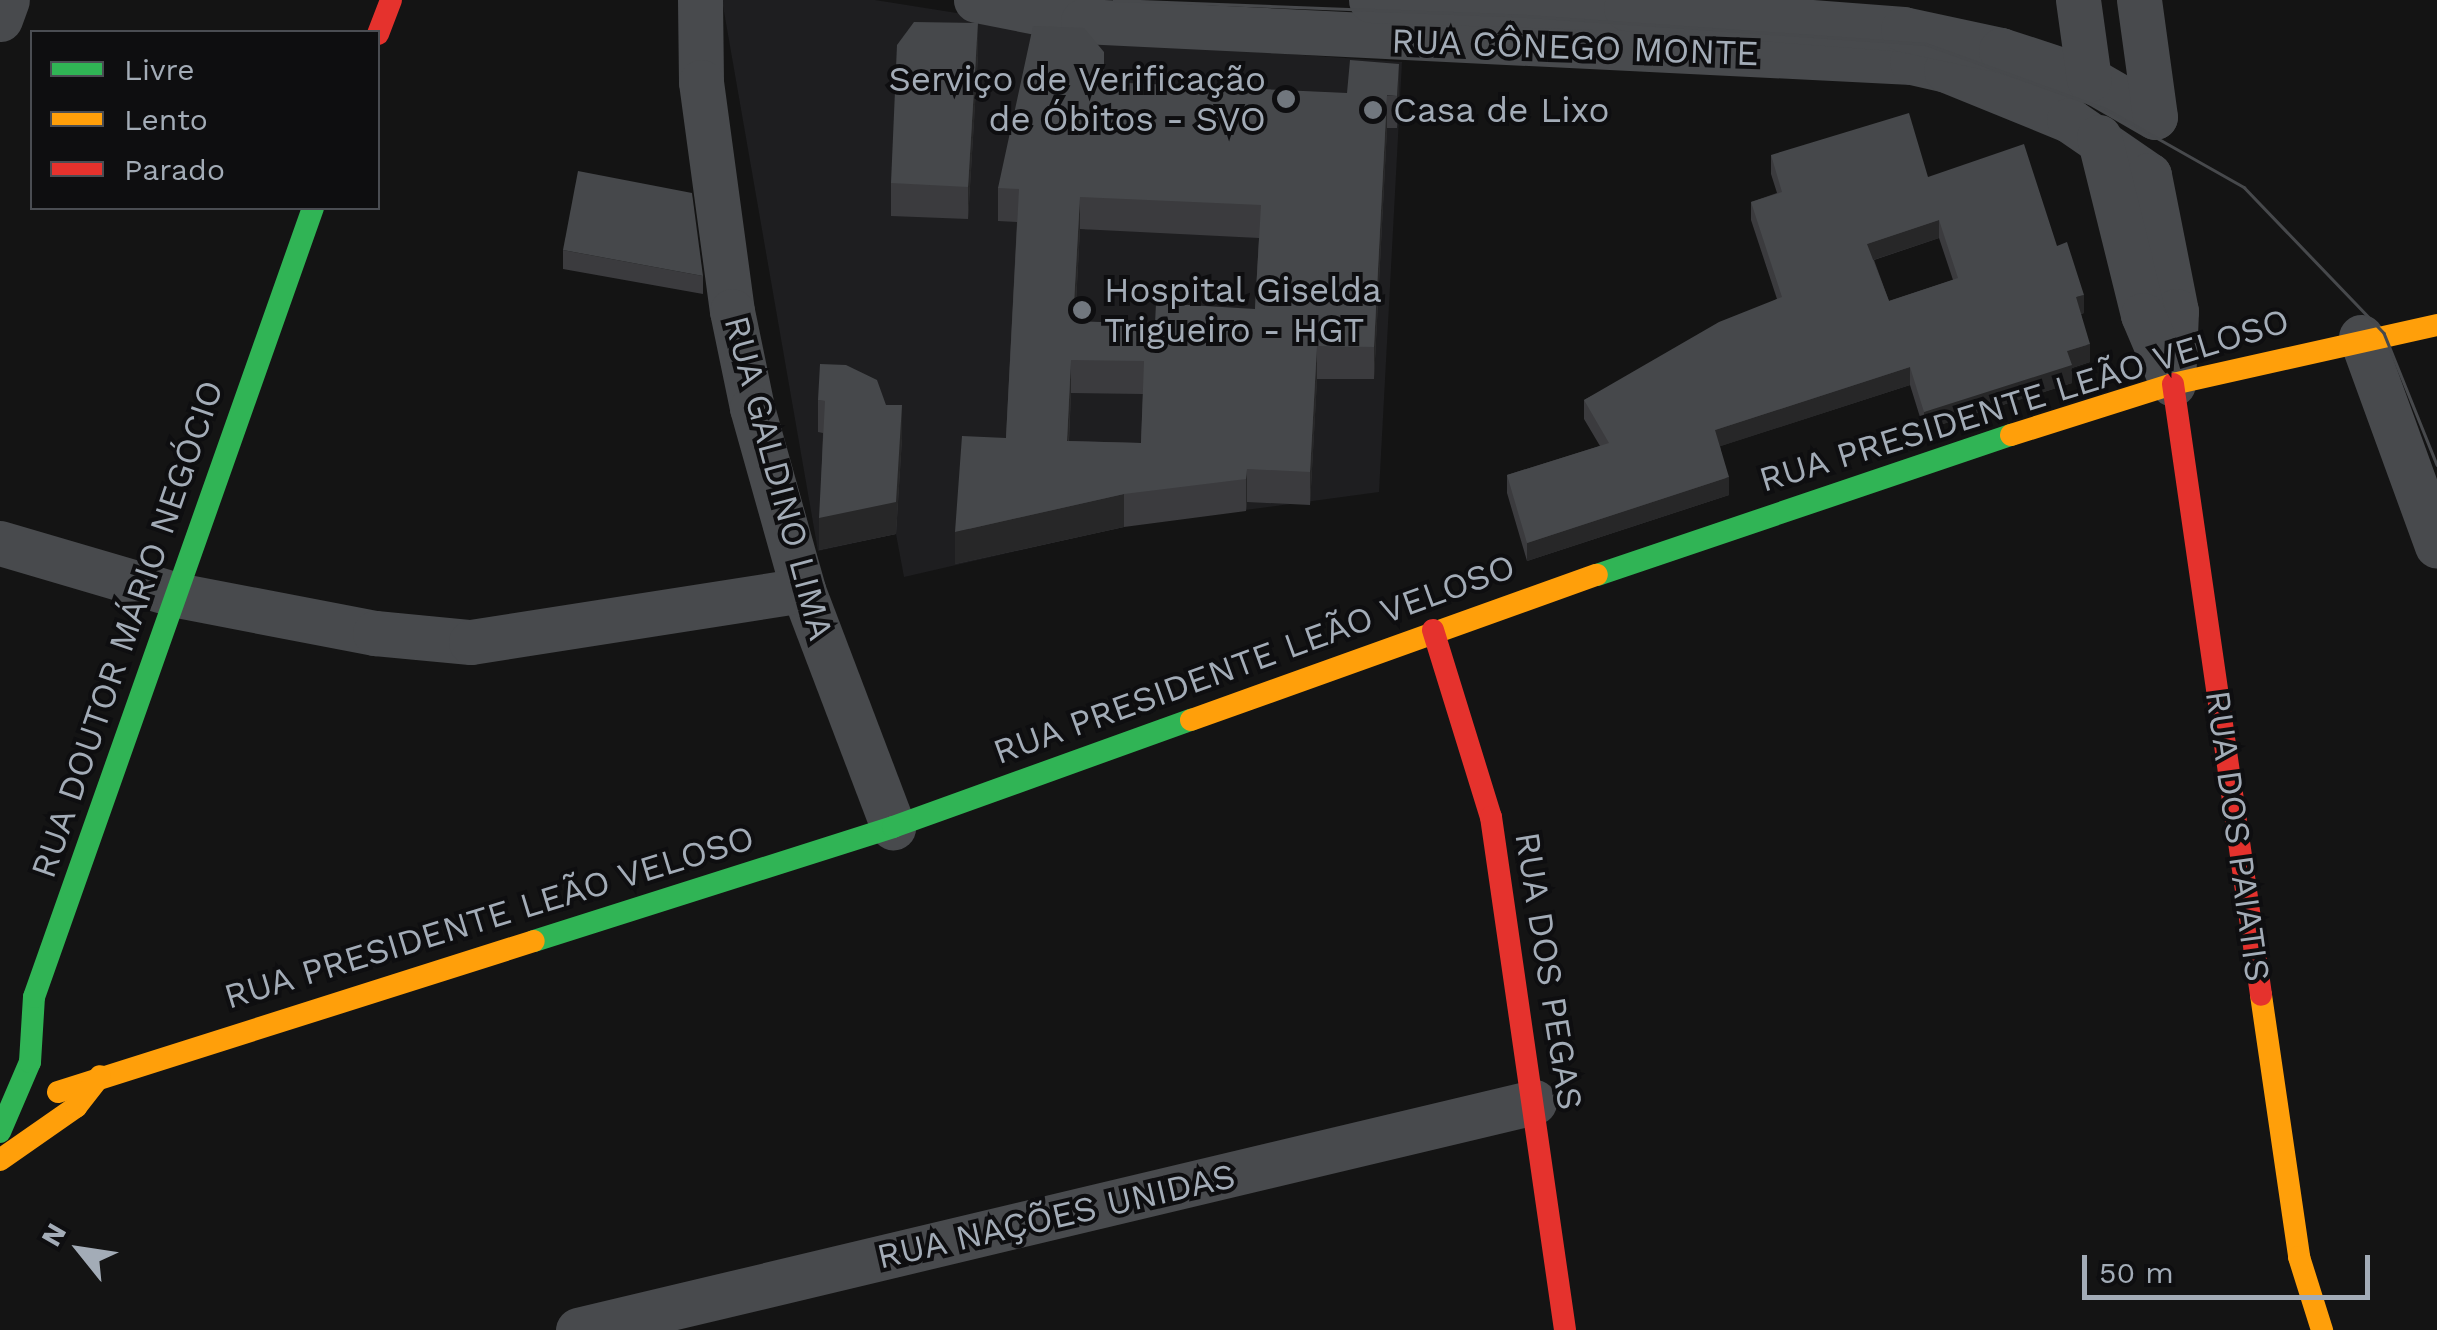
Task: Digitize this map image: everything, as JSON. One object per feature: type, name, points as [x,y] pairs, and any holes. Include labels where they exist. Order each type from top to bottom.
[{"type":"main road","points":[[380,30],[392,0]]},
{"type":"main road","name":"RUA DOUTOR MÁRIO NEGÓCIO","points":[[0,1132],[11,1110],[29,1047],[34,997],[312,210]]},
{"type":"main road","name":"RUA PRESIDENTE LEÃO VELOSO","points":[[11,1110],[92,1070],[893,827],[1433,630],[1807,500],[2172,384],[2361,337],[2437,326]]},
{"type":"main road","name":"RUA DOS PAIATIS","points":[[2172,384],[2304,1288],[2322,1330]]},
{"type":"main road","name":"RUA DOS PEGAS","points":[[1433,630],[1491,817],[1565,1330]]},
{"type":"main road","points":[[0,1160],[76,1107],[92,1070]]},
{"type":"main road","name":"RUA DOS PAIATIS","points":[[2296,1330],[2304,1288]]},
{"type":"street","points":[[0,19],[7,0]]},
{"type":"street","name":"RUA GALDINO LIMA","points":[[700,0],[701,82],[732,311],[803,590],[893,827]]},
{"type":"street","name":"RUA CÔNEGO MONTE","points":[[976,0],[1082,21],[1912,62],[2099,137],[2149,175]]},
{"type":"street","name":"RUA CÔNEGO MONTE","points":[[1371,0],[1626,4],[1903,29],[2001,50],[2089,79],[2154,117],[2139,0]]},
{"type":"street","points":[[2078,0],[2089,79]]},
{"type":"street","name":"RUA DOS PAIATIS","points":[[2099,137],[2142,315],[2172,384]]},
{"type":"street","name":"RUA DOS PAIATIS","points":[[2149,175],[2176,311],[2172,384]]},
{"type":"street","points":[[2361,337],[2437,546]]},
{"type":"street","points":[[0,543],[177,596],[375,633],[471,642],[803,590]]},
{"type":"street","name":"RUA NAÇÕES UNIDAS","points":[[578,1330],[1534,1102]]},
{"type":"shaded area","name":"Hospital Giselda Trigueiro - HGT","points":[[722,0],[875,0],[1157,45],[1402,62],[1379,492],[1126,526],[904,577],[896,534],[818,551]]},
{"type":"building","points":[[914,22],[978,23],[968,187],[891,183],[897,45]]},
{"type":"building","points":[[1033,26],[1084,28],[1104,52],[1104,82],[1347,93],[1350,60],[1399,64],[1397,96],[1387,95],[1374,347],[1317,346],[1310,472],[1247,469],[1246,479],[1124,494],[955,532],[962,436],[1006,438],[1019,189],[998,188]],"holes":[[[1080,197],[1261,205],[1255,309],[1156,303],[1155,324],[1073,321]],[[1071,360],[1144,361],[1141,443],[1067,441]]]},
{"type":"building","points":[[1909,113],[1928,177],[2024,144],[2057,246],[2067,242],[2084,295],[2076,297],[2090,344],[2067,351],[2072,365],[1924,412],[1910,367],[1715,430],[1729,477],[1527,543],[1507,475],[1609,443],[1584,400],[1719,322],[1782,297],[1751,202],[1782,192],[1771,155]],"holes":[[[1939,220],[1958,278],[1889,301],[1867,244]]]},
{"type":"building","points":[[578,171],[692,193],[703,276],[563,250]]},
{"type":"building","points":[[820,364],[846,365],[877,380],[886,405],[902,405],[896,502],[819,518],[825,401],[818,400]]},
{"type":"tram line","points":[[1114,0],[1512,15],[1926,44],[2106,109],[2244,187],[2384,333],[2437,465]]},
{"type":"traffic: fast","points":[[0,1132],[30,1062],[34,997],[312,210]]},
{"type":"traffic: fast","points":[[1597,575],[2011,435]]},
{"type":"traffic: fast","points":[[534,941],[893,827],[1191,720]]},
{"type":"traffic: slow","points":[[2011,435],[2173,384],[2437,325]]},
{"type":"traffic: slow","points":[[1191,720],[1597,575]]},
{"type":"traffic: slow","points":[[58,1092],[534,941]]},
{"type":"traffic: slow","points":[[2261,995],[2299,1257],[2322,1330]]},
{"type":"traffic: slow","points":[[0,1160],[76,1107],[100,1076]]},
{"type":"traffic: jam","points":[[380,30],[391,0]]},
{"type":"traffic: jam","points":[[2173,384],[2261,995]]},
{"type":"traffic: jam","points":[[1433,630],[1491,817],[1565,1330]]},
{"type":"place","name":"Serviço de Verificação de Óbitos - SVO","points":[[1286,99]]},
{"type":"place","name":"Casa de Lixo","points":[[1373,110]]},
{"type":"place","name":"Hospital Giselda Trigueiro - HGT","points":[[1082,310]]}]
